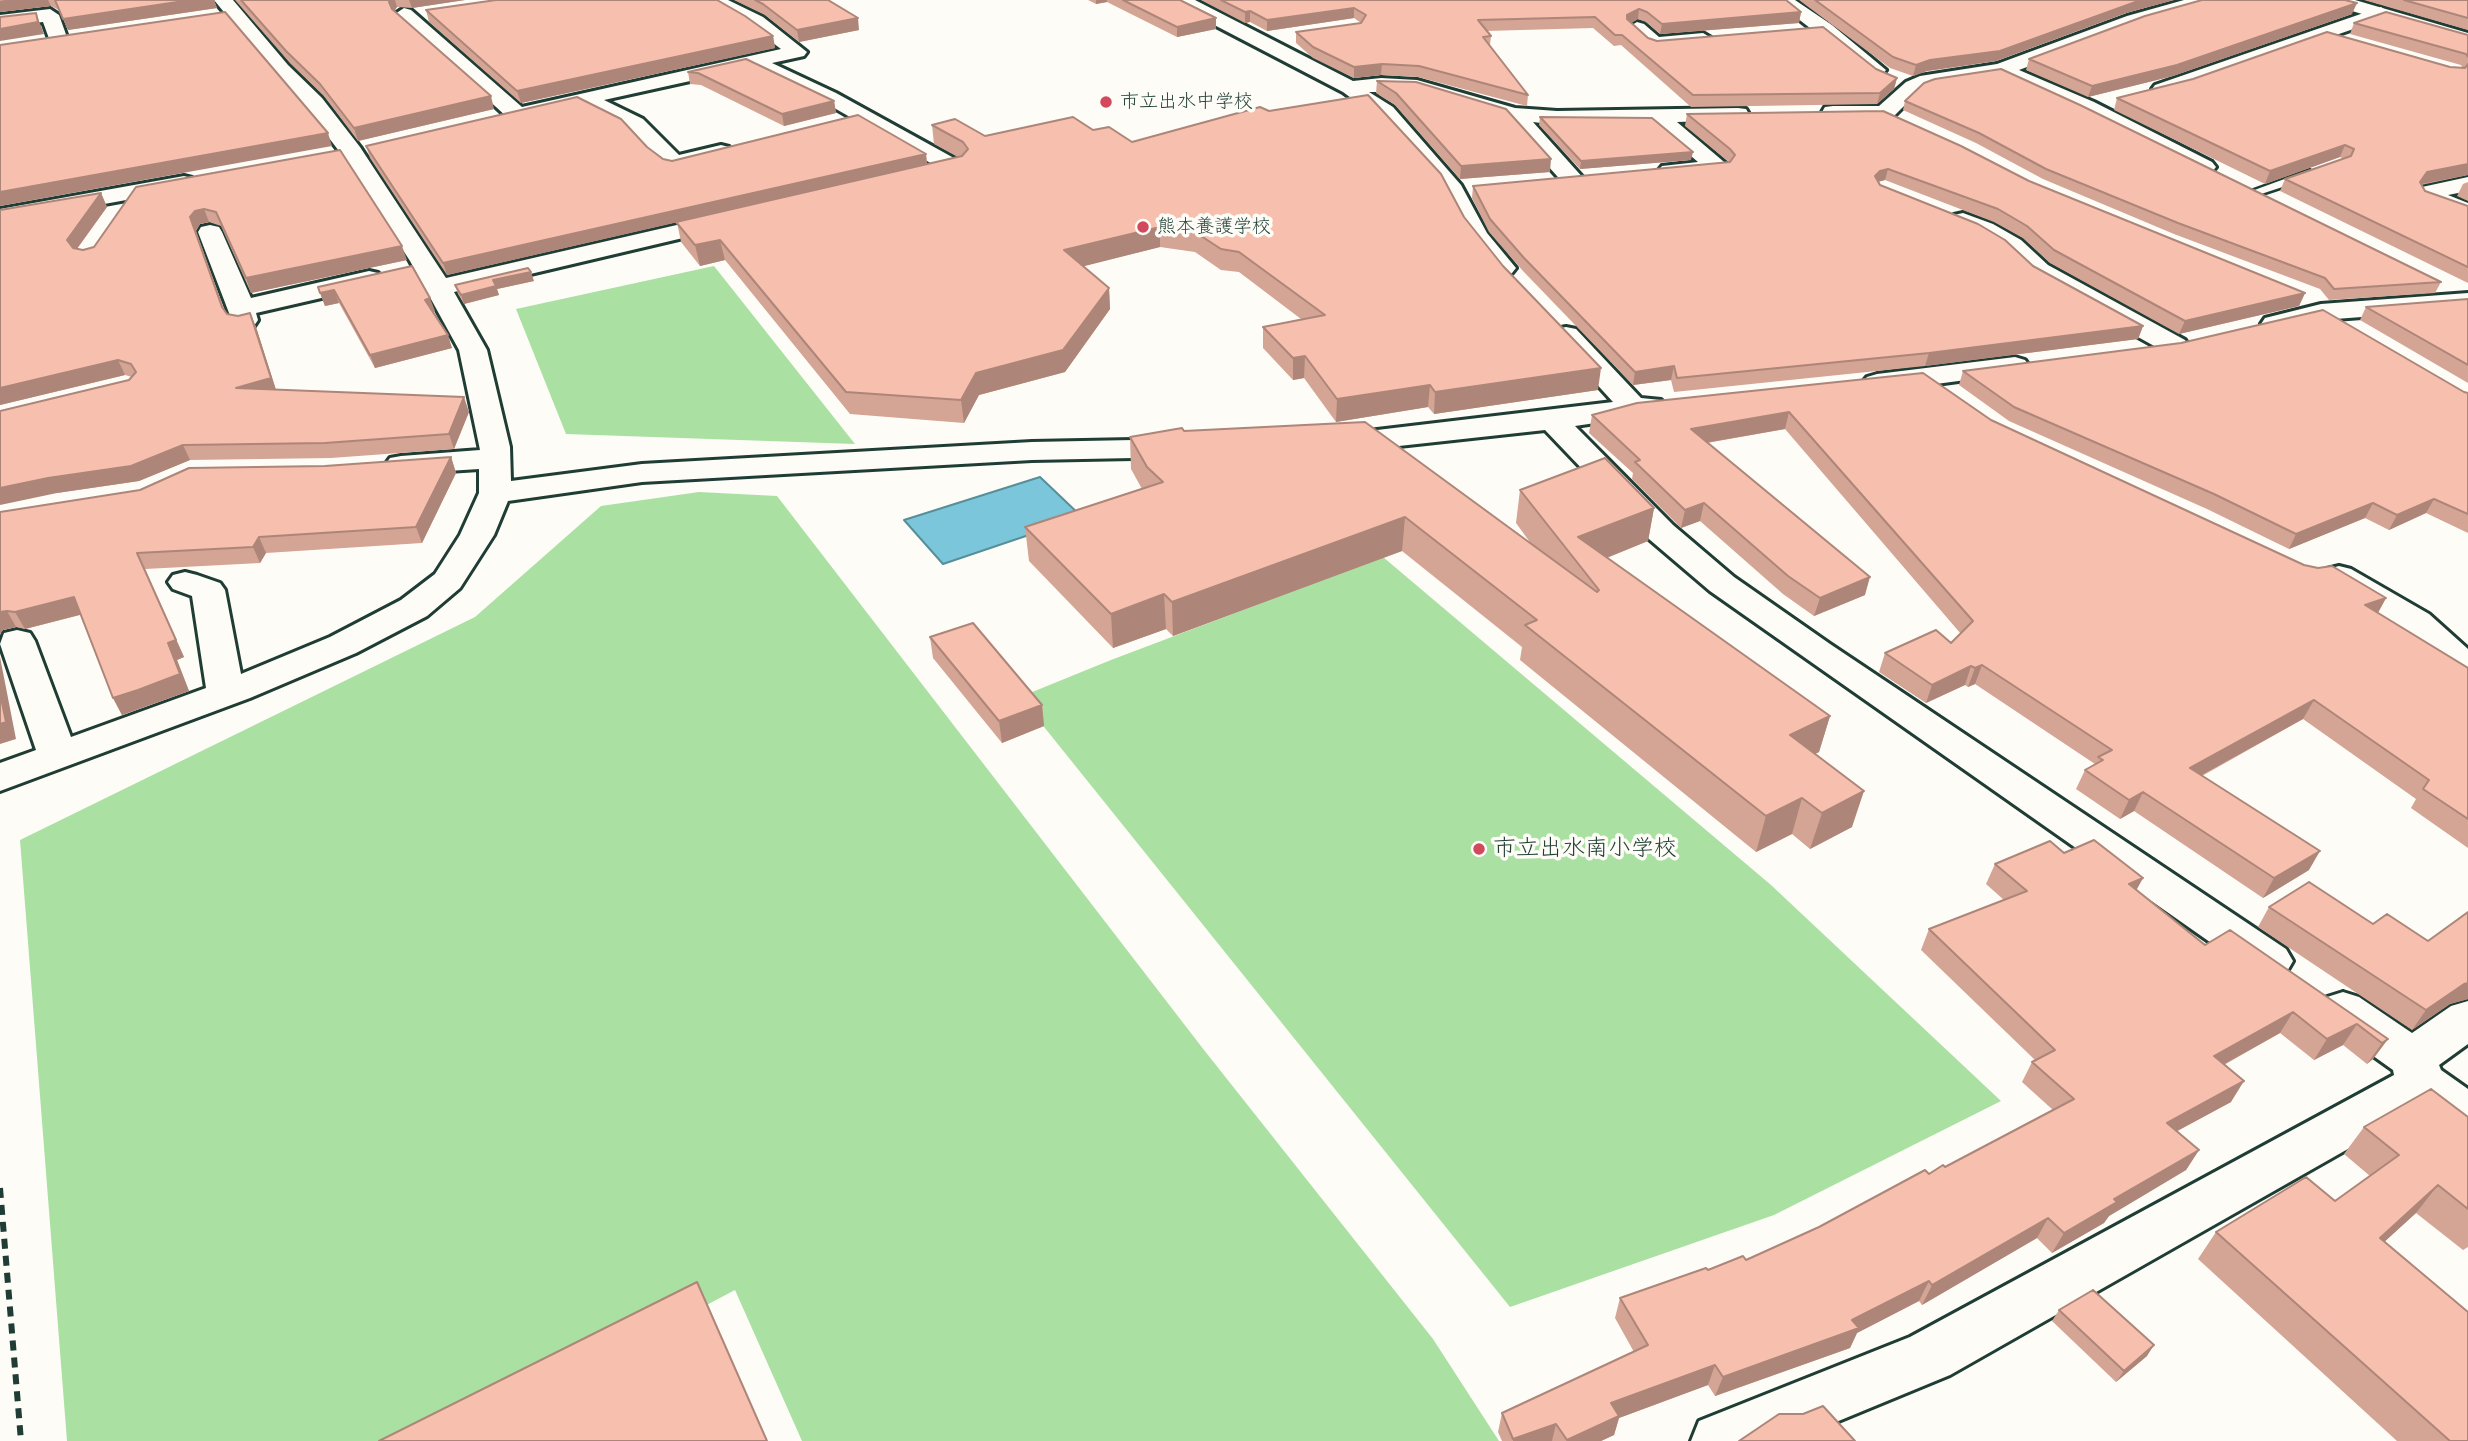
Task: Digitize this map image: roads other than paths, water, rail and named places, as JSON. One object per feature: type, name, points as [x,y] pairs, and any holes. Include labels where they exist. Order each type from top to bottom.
[{"type":"street","points":[[491,119],[797,52],[756,21],[714,0]]},
{"type":"street","points":[[1181,0],[1350,88],[1385,112],[1453,190],[1476,235],[1521,288]]},
{"type":"street","points":[[1783,0],[1882,74],[1913,86]]},
{"type":"street","points":[[1884,113],[1913,86],[1927,80],[2001,70],[2204,0]]},
{"type":"street","points":[[2335,0],[2468,39]]},
{"type":"street","points":[[2114,4],[2155,15]]},
{"type":"street","points":[[0,778],[226,694],[343,645],[414,608],[448,581],[477,535],[495,476],[473,350],[364,149],[281,69],[230,7],[209,18]]},
{"type":"street","points":[[435,13],[406,16],[516,113]]},
{"type":"street","points":[[2145,93],[2181,84],[2381,13]]},
{"type":"street","points":[[0,21],[50,15],[65,39],[35,44]]},
{"type":"street","points":[[1637,28],[1656,43],[1721,37]]},
{"type":"street","points":[[1799,31],[1825,29]]},
{"type":"street","points":[[2321,34],[2360,45]]},
{"type":"street","points":[[1259,40],[1292,37]]},
{"type":"street","points":[[752,62],[829,97],[955,168],[889,183]]},
{"type":"street","points":[[2001,70],[2086,107],[2285,207]]},
{"type":"street","points":[[1350,88],[1381,84],[1417,86],[1514,114],[1557,118],[1763,114]]},
{"type":"street","points":[[582,98],[635,124],[674,163],[741,146]]},
{"type":"street","points":[[2086,107],[2121,99]]},
{"type":"street","points":[[1815,113],[1884,113],[1908,123]]},
{"type":"street","points":[[1514,114],[1573,180]]},
{"type":"street","points":[[836,123],[863,116]]},
{"type":"street","points":[[1652,173],[1718,167],[1657,116]]},
{"type":"street","points":[[324,158],[364,149]]},
{"type":"street","points":[[1546,182],[1600,177]]},
{"type":"street","points":[[0,216],[200,180]]},
{"type":"street","points":[[2467,184],[2430,192],[2428,196],[2468,212]]},
{"type":"street","points":[[1453,190],[1480,188]]},
{"type":"street","points":[[114,222],[131,192]]},
{"type":"street","points":[[1935,209],[1984,229],[2012,245],[2039,271],[2187,343],[2134,351]]},
{"type":"street","points":[[210,232],[243,314],[745,216]]},
{"type":"street","points":[[2431,278],[2468,296]]},
{"type":"street","points":[[2297,293],[2309,298],[2321,312],[2355,333]]},
{"type":"street","points":[[2248,330],[2321,312],[2468,302]]},
{"type":"street","points":[[1548,316],[1633,408]]},
{"type":"street","points":[[1856,385],[2036,363]]},
{"type":"street","points":[[1925,377],[1956,400]]},
{"type":"street","points":[[1302,445],[1552,421],[1675,404]]},
{"type":"street","points":[[1552,421],[1661,532],[1722,584],[2306,985],[2417,1071],[2468,1115]]},
{"type":"street","points":[[372,467],[495,476],[642,473],[1032,451],[1208,447]]},
{"type":"street","points":[[2308,574],[2328,570],[2416,622],[2468,668]]},
{"type":"street","points":[[185,582],[208,590],[226,694]]},
{"type":"street","points":[[17,641],[58,757]]},
{"type":"street","points":[[1720,1441],[1930,1356],[2417,1071],[2468,1019]]},
{"type":"lane","points":[[2255,192],[2328,167]]},
{"type":"water","points":[[1040,477],[1082,517],[943,564],[904,520]]},
{"type":"place","name":"市立出水中学校","points":[[1106,102]]},
{"type":"place","name":"熊本養護学校","points":[[1143,227]]},
{"type":"place","name":"市立出水南小学校","points":[[1479,849]]}]
